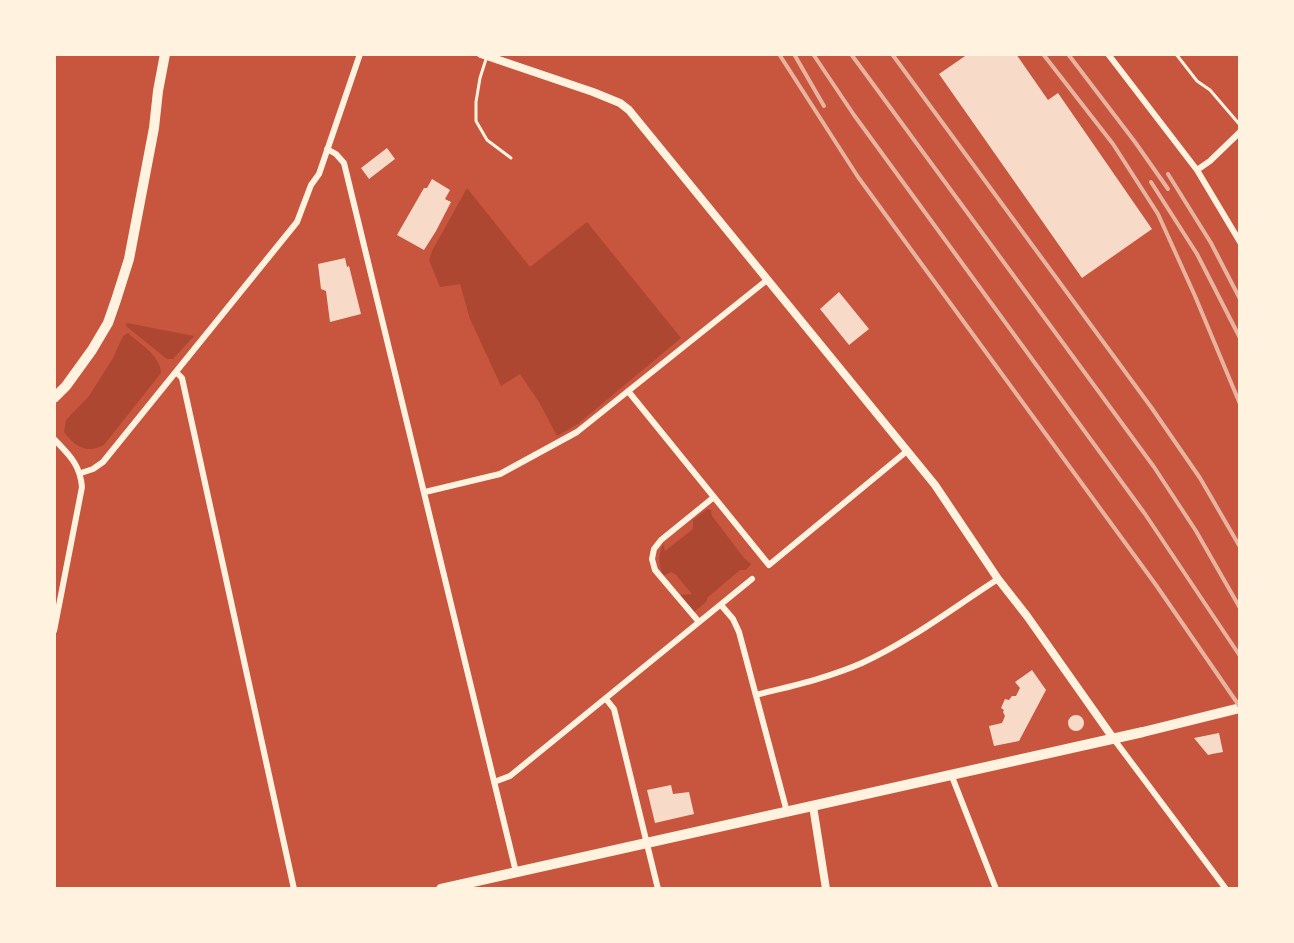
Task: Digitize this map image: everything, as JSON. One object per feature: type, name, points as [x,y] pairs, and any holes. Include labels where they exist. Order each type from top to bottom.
[{"type":"main road","points":[[54,398],[92,350],[108,323],[116,300],[129,259],[165,54]]},
{"type":"main road","points":[[441,889],[1240,708]]},
{"type":"street","points":[[81,473],[103,462],[297,222],[311,185],[319,174],[360,54]]},
{"type":"street","points":[[1108,54],[1197,170],[1240,242]]},
{"type":"street","points":[[484,55],[593,92],[629,110],[935,485],[998,579],[1225,889]]},
{"type":"street","points":[[1197,170],[1240,132]]},
{"type":"street","points":[[327,149],[344,163],[516,872]]},
{"type":"street","points":[[425,492],[500,474],[577,432],[767,280]]},
{"type":"street","points":[[176,372],[182,378],[294,889]]},
{"type":"street","points":[[628,391],[769,565],[907,451]]},
{"type":"street","points":[[54,439],[75,462],[81,473],[82,487],[54,631]]},
{"type":"street","points":[[699,622],[655,570],[652,559],[654,549],[661,540],[714,497]]},
{"type":"street","points":[[494,782],[510,776],[752,579]]},
{"type":"street","points":[[756,695],[826,677],[862,663],[905,640],[998,579]]},
{"type":"street","points":[[721,605],[739,632],[787,812]]},
{"type":"street","points":[[606,699],[614,709],[658,889]]},
{"type":"street","points":[[951,774],[996,889]]},
{"type":"street","points":[[813,806],[826,889]]},
{"type":"lane","points":[[1176,54],[1197,81],[1210,90],[1240,125]]},
{"type":"lane","points":[[484,55],[476,121],[487,140],[511,158]]},
{"type":"shaded area","points":[[467,188],[530,267],[587,222],[681,338],[578,424],[557,436],[520,374],[501,386],[470,319],[460,284],[440,287],[429,260]]},
{"type":"shaded area","points":[[127,323],[194,336],[173,359],[167,359],[126,326]]},
{"type":"shaded area","points":[[128,333],[154,356],[161,373],[104,445],[82,448],[64,432],[66,420],[89,396],[123,336]]},
{"type":"shaded area","points":[[707,509],[711,510],[712,516],[751,564],[746,570],[740,570],[694,612],[679,595],[692,594],[676,575],[671,572],[663,576],[659,556],[663,544],[665,551],[693,529],[693,520]]},
{"type":"building","points":[[968,54],[1016,54],[1048,100],[1058,93],[1152,229],[1082,278],[939,74]]},
{"type":"building","points":[[387,148],[395,159],[369,179],[361,168]]},
{"type":"building","points":[[432,179],[450,190],[445,199],[451,202],[424,250],[397,235]]},
{"type":"building","points":[[345,258],[361,314],[330,322],[318,264]]},
{"type":"building","points":[[839,292],[869,329],[849,345],[820,309]]},
{"type":"building","points":[[1032,670],[1046,690],[1019,741],[994,746],[989,726],[1002,723],[1005,716],[1001,708],[1005,699],[1016,696],[1020,688],[1015,682]]},
{"type":"building","points":[[1076,715],[1082,717],[1082,729],[1076,731],[1070,729],[1068,723],[1070,717]]},
{"type":"building","points":[[1219,733],[1223,752],[1208,755],[1194,738]]},
{"type":"building","points":[[671,785],[673,794],[689,792],[694,814],[655,823],[647,790]]},
{"type":"railway","points":[[779,54],[858,177],[1156,585],[1240,707]]},
{"type":"railway","points":[[794,54],[824,106]]},
{"type":"railway","points":[[813,54],[854,115],[1145,514],[1240,656]]},
{"type":"railway","points":[[851,54],[1154,467],[1196,531],[1240,608]]},
{"type":"railway","points":[[892,54],[1151,407],[1200,478],[1240,547]]},
{"type":"railway","points":[[1043,54],[1113,144],[1158,214],[1240,404]]},
{"type":"railway","points":[[1068,54],[1168,189]]},
{"type":"railway","points":[[1168,174],[1211,243],[1240,299]]},
{"type":"railway","points":[[1151,182],[1197,254],[1240,338]]}]
